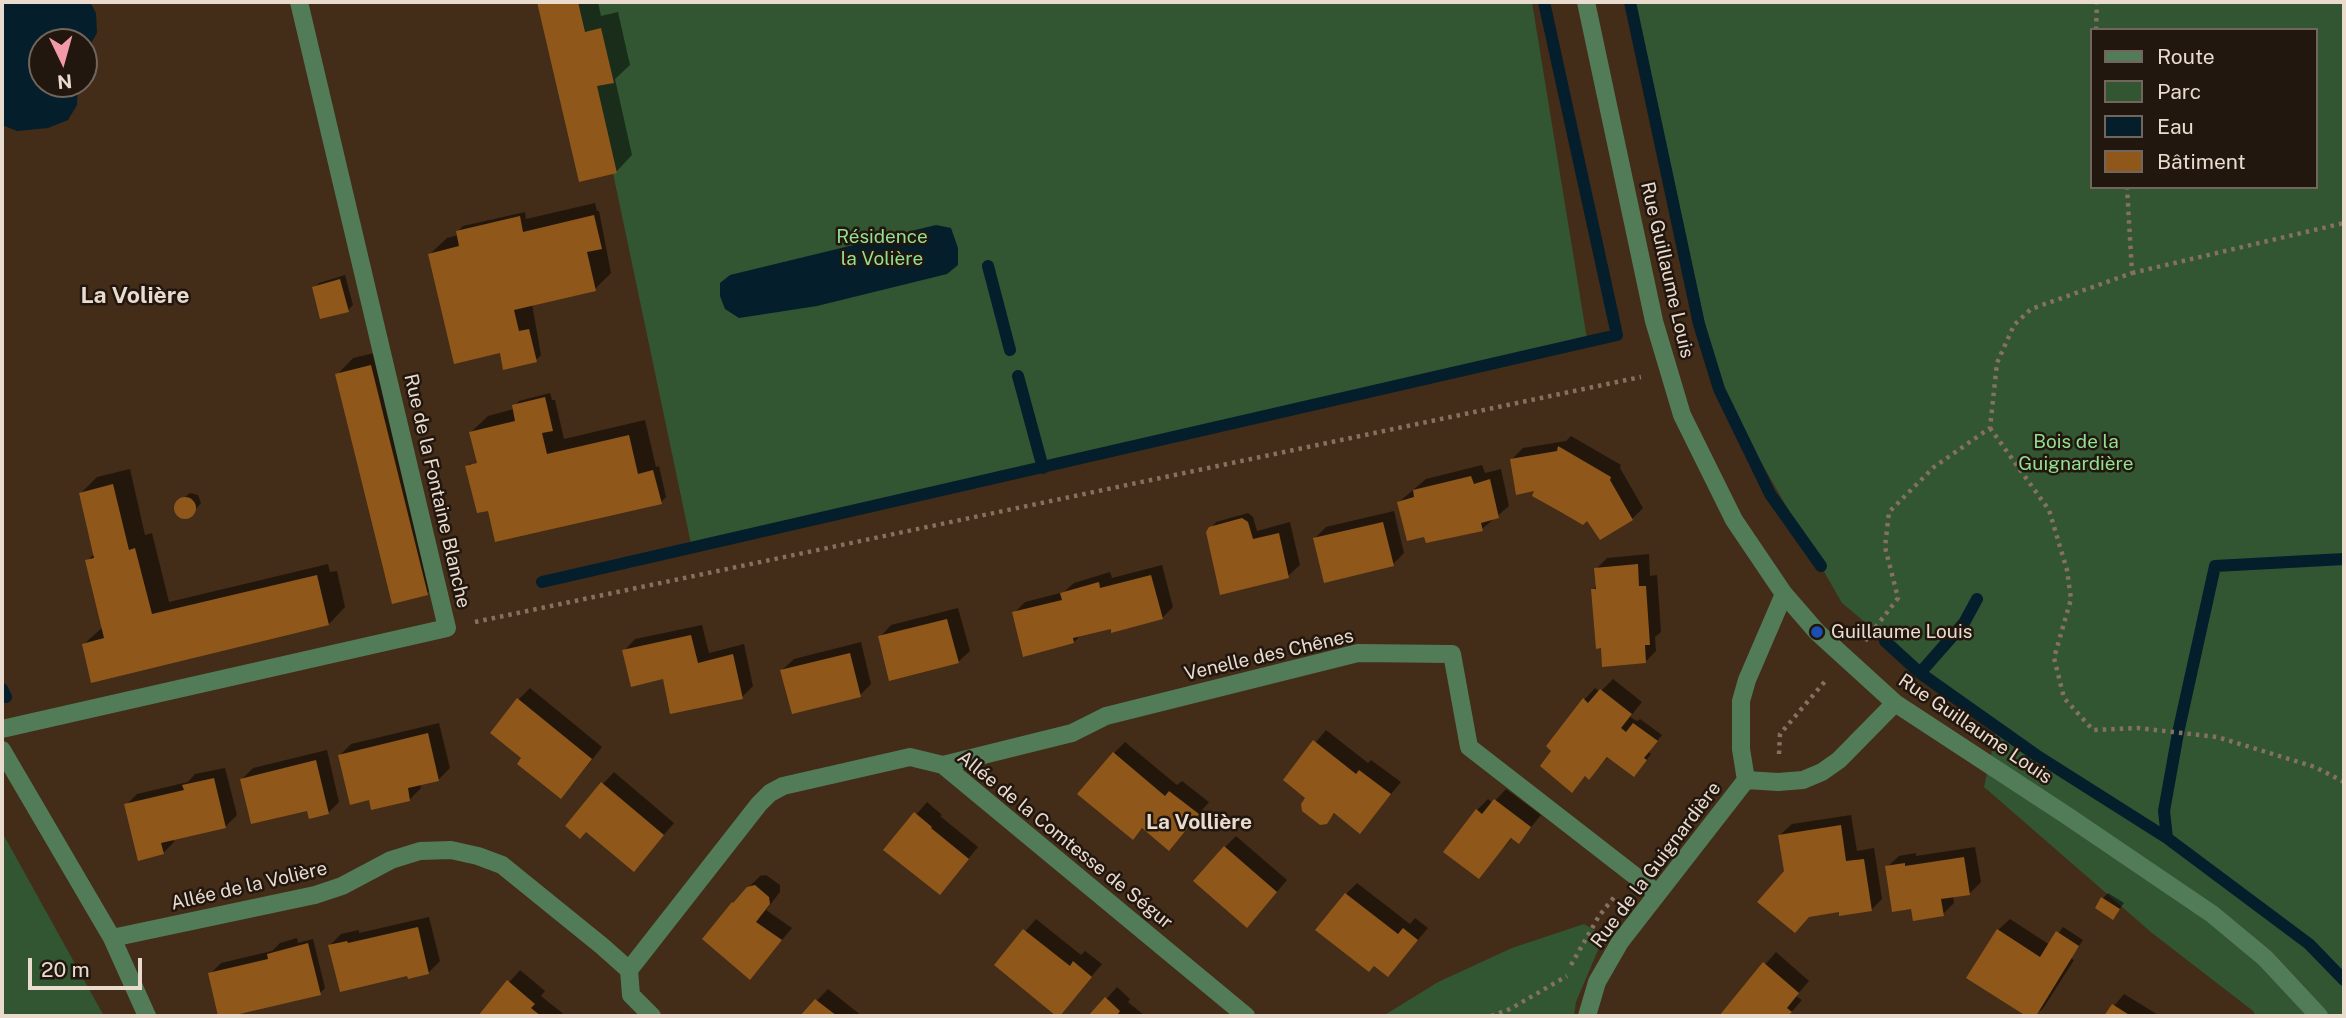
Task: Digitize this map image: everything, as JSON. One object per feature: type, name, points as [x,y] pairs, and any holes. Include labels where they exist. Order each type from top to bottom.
[{"type":"street","name":"Rue de la Fontaine Blanche","points":[[2,729],[447,628],[299,2]]},
{"type":"street","name":"Rue Guillaume Louis","points":[[1586,2],[1654,321],[1682,415],[1734,520],[1784,594],[1817,632],[1895,703],[2211,914],[2264,958],[2319,1016]]},
{"type":"street","points":[[1784,594],[1747,680],[1741,701],[1741,749],[1746,780],[1778,782],[1803,779],[1822,772],[1839,760],[1895,703]]},
{"type":"street","name":"Venelle des Chênes","points":[[943,765],[1072,733],[1106,716],[1359,653],[1451,654],[1469,747],[1657,893]]},
{"type":"street","points":[[2,750],[112,938],[147,1016]]},
{"type":"street","name":"Allée de la Comtesse de Ségur","points":[[629,970],[770,793],[783,786],[910,757],[943,765],[1246,1016]]},
{"type":"street","name":"Rue de la Guignardière","points":[[1587,1016],[1597,982],[1620,942],[1746,780]]},
{"type":"street","name":"Allée de la Volière","points":[[112,938],[315,895],[342,886],[391,860],[420,851],[451,850],[502,865],[629,970]]},
{"type":"street","points":[[629,970],[631,995],[652,1016]]},
{"type":"path","points":[[2096,28],[2097,2]]},
{"type":"path","points":[[2127,189],[2132,273]]},
{"type":"path","points":[[2344,223],[2132,273],[2031,309],[2014,324],[1997,363],[1990,428],[2049,510],[2067,570],[2071,600],[2054,658],[2064,698],[2093,730],[2138,728],[2217,737],[2315,767],[2344,782]]},
{"type":"path","points":[[447,628],[1669,371]]},
{"type":"path","points":[[1778,782],[1780,734],[1845,659],[1868,639],[1898,598],[1885,547],[1889,512],[1934,467],[1990,428]]},
{"type":"path","points":[[1492,1016],[1510,1009],[1567,976]]},
{"type":"green space","name":"Résidence la Volière","points":[[577,2],[1532,2],[1588,345],[691,544]]},
{"type":"green space","name":"Bois de la Guignardière","points":[[1635,2],[2344,2],[2344,1016],[2256,1016],[2152,933],[1984,787],[1996,732],[1842,603],[1719,389]]},
{"type":"green space","points":[[2,832],[104,1016],[2,1016]]},
{"type":"green space","points":[[1584,924],[1604,936],[1576,1002],[1574,1016],[1383,1016],[1438,982],[1512,948]]},
{"type":"water","points":[[2,2],[90,2],[96,13],[97,28],[28,28],[28,98],[77,98],[77,105],[68,120],[48,128],[17,131],[2,125]]},
{"type":"water","points":[[936,225],[951,228],[958,248],[958,265],[947,274],[817,306],[739,318],[725,309],[720,296],[720,283],[730,275]]},
{"type":"building","points":[[537,2],[578,2],[585,32],[601,28],[614,83],[597,86],[617,173],[579,182]]},
{"type":"building","points":[[594,215],[602,249],[587,252],[596,291],[514,310],[519,331],[529,329],[537,362],[503,370],[500,353],[454,364],[428,254],[459,246],[456,231],[520,216],[523,232]]},
{"type":"building","points":[[340,279],[349,312],[320,319],[312,287]]},
{"type":"building","points":[[371,365],[428,595],[392,604],[335,374]]},
{"type":"building","points":[[545,397],[553,431],[542,433],[547,454],[629,435],[638,474],[653,470],[662,504],[495,542],[488,511],[477,513],[465,466],[477,463],[469,432],[515,421],[512,405]]},
{"type":"building","points":[[1558,446],[1611,477],[1610,480],[1633,520],[1600,540],[1587,521],[1583,525],[1532,496],[1534,491],[1516,495],[1510,459],[1557,451]]},
{"type":"building","points":[[1471,476],[1474,484],[1490,479],[1499,518],[1481,523],[1483,531],[1426,543],[1424,537],[1407,541],[1397,502],[1414,497],[1413,490]]},
{"type":"building","points":[[113,484],[129,550],[135,548],[152,614],[317,575],[329,625],[91,683],[82,644],[104,638],[85,560],[94,558],[79,493]]},
{"type":"building","points":[[185,497],[193,500],[196,508],[193,516],[185,519],[177,516],[174,508],[177,500]]},
{"type":"building","points":[[1242,518],[1248,522],[1253,539],[1279,533],[1289,578],[1220,595],[1206,532],[1209,527]]},
{"type":"building","points":[[1383,522],[1394,566],[1324,583],[1313,538]]},
{"type":"building","points":[[1638,564],[1639,586],[1646,586],[1650,645],[1645,645],[1646,663],[1602,667],[1601,648],[1596,649],[1591,589],[1596,589],[1594,568]]},
{"type":"building","points":[[1151,575],[1163,619],[1111,633],[1111,629],[1073,638],[1074,643],[1023,657],[1012,612],[1062,600],[1060,593],[1099,582],[1100,588]]},
{"type":"building","points":[[947,619],[959,663],[889,681],[878,636]]},
{"type":"building","points":[[691,635],[698,663],[733,654],[743,699],[670,714],[663,679],[631,687],[622,650]]},
{"type":"building","points":[[850,653],[861,697],[792,714],[780,670]]},
{"type":"building","points":[[1600,689],[1632,714],[1621,728],[1626,732],[1633,723],[1658,741],[1644,758],[1647,760],[1634,777],[1607,757],[1589,780],[1585,776],[1572,793],[1540,766],[1551,751],[1546,746],[1583,698],[1588,703]]},
{"type":"building","points":[[517,698],[592,759],[561,799],[517,764],[521,758],[490,733]]},
{"type":"building","points":[[428,733],[439,781],[408,788],[410,801],[371,810],[369,800],[350,805],[338,755]]},
{"type":"building","points":[[1313,740],[1356,774],[1359,770],[1391,794],[1360,834],[1334,813],[1327,824],[1320,825],[1302,811],[1301,804],[1305,798],[1283,780]]},
{"type":"building","points":[[1113,752],[1165,796],[1169,791],[1199,814],[1169,851],[1142,828],[1133,840],[1077,794]]},
{"type":"building","points":[[316,760],[329,814],[309,819],[307,811],[251,824],[240,779]]},
{"type":"building","points":[[214,778],[226,828],[161,843],[164,854],[138,861],[124,804],[184,790],[182,785]]},
{"type":"building","points":[[601,782],[664,835],[634,872],[586,832],[580,839],[565,826]]},
{"type":"building","points":[[1494,799],[1531,827],[1519,844],[1511,838],[1479,879],[1443,852],[1476,809],[1482,814]]},
{"type":"building","points":[[914,812],[969,859],[940,895],[883,850]]},
{"type":"building","points":[[1841,825],[1846,861],[1864,859],[1872,911],[1839,916],[1839,912],[1809,917],[1795,933],[1757,902],[1784,871],[1778,835]]},
{"type":"building","points":[[1224,846],[1277,892],[1247,928],[1193,881]]},
{"type":"building","points":[[1964,857],[1970,895],[1941,899],[1944,916],[1913,921],[1911,909],[1892,912],[1885,866],[1905,863],[1905,866]]},
{"type":"building","points":[[755,885],[769,897],[770,904],[756,922],[782,940],[750,980],[702,939],[732,902],[747,887]]},
{"type":"building","points":[[1345,893],[1398,934],[1403,928],[1418,940],[1388,977],[1374,966],[1369,972],[1315,930]]},
{"type":"building","points":[[2101,897],[2120,909],[2113,920],[2095,908]]},
{"type":"building","points":[[418,927],[429,974],[408,979],[407,976],[340,992],[328,945]]},
{"type":"building","points":[[1023,929],[1070,966],[1073,961],[1092,977],[1060,1016],[1056,1016],[994,965]]},
{"type":"building","points":[[1997,929],[2040,957],[2056,931],[2079,946],[2036,1016],[2026,1016],[1966,978]]},
{"type":"building","points":[[308,943],[321,995],[231,1016],[218,1016],[208,973],[268,959],[267,954]]},
{"type":"building","points":[[1763,962],[1799,993],[1787,1008],[1792,1012],[1788,1016],[1719,1016]]},
{"type":"building","points":[[507,980],[535,1004],[531,1008],[541,1016],[478,1016]]},
{"type":"building","points":[[1105,997],[1120,1011],[1118,1014],[1121,1016],[1088,1016]]},
{"type":"building","points":[[815,999],[837,1016],[800,1016]]},
{"type":"building","points":[[2112,1004],[2131,1016],[2104,1016]]},
{"type":"waterway","points":[[542,582],[1617,335],[1544,2]]},
{"type":"waterway","points":[[1630,2],[1699,324],[1719,389],[1770,494],[1821,566]]},
{"type":"waterway","points":[[988,266],[1010,350]]},
{"type":"waterway","points":[[1018,376],[1043,468]]},
{"type":"waterway","points":[[2167,838],[2164,811],[2178,733],[2215,566],[2344,559]]},
{"type":"waterway","points":[[1920,673],[1964,623],[1977,599]]},
{"type":"waterway","points":[[1885,641],[1920,673],[2036,755],[2167,838],[2309,944],[2344,980]]},
{"type":"waterway","points":[[2,689],[6,697]]},
{"type":"place","name":"Guillaume Louis","points":[[1817,632]]},
{"type":"district","name":"La Volière","points":[[135,296]]},
{"type":"district","name":"La Vollière","points":[[1199,823]]}]
